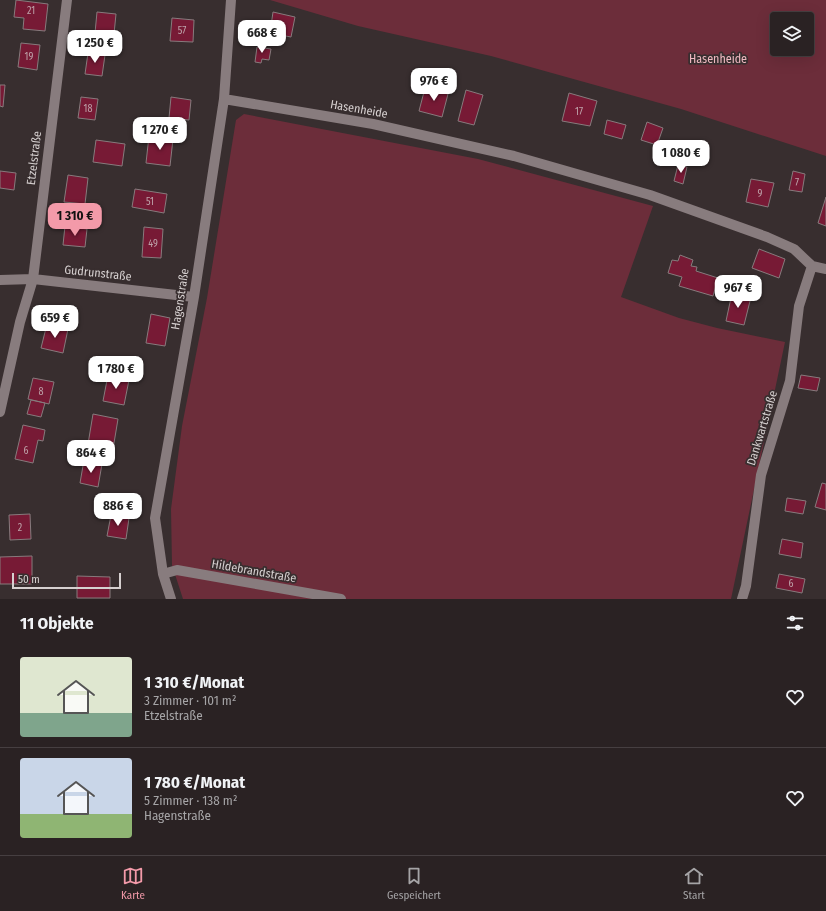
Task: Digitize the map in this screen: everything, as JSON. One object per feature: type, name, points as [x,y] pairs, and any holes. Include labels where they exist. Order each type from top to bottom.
[{"type":"street","name":"Etzelstraße","points":[[0,412],[20,322],[33,279],[67,0]]},
{"type":"street","name":"Hagenstraße","points":[[171,599],[163,574],[155,518],[194,297],[224,99],[231,0]]},
{"type":"street","name":"Hasenheide","points":[[224,99],[373,124],[529,161],[650,196],[767,237],[794,249],[812,266]]},
{"type":"street","points":[[812,266],[826,269]]},
{"type":"street","name":"Dankwartstraße","points":[[742,599],[746,586],[761,475],[790,380],[799,306],[812,266]]},
{"type":"street","name":"Gudrunstraße","points":[[0,280],[33,279],[194,297]]},
{"type":"street","name":"Hildebrandstraße","points":[[163,574],[177,570],[341,599]]},
{"type":"green space","name":"Hasenheide","points":[[270,0],[826,0],[826,156],[681,109],[491,56],[358,26]]},
{"type":"green space","points":[[244,114],[478,159],[653,206],[621,297],[679,318],[717,328],[785,342],[731,599],[183,599],[172,565],[171,509],[182,426],[207,298],[236,120]]},
{"type":"building","points":[[16,0],[48,4],[45,31],[23,29],[24,18],[14,17]]},
{"type":"building","points":[[97,12],[116,14],[114,34],[95,33]]},
{"type":"building","points":[[273,12],[295,17],[291,37],[270,33]]},
{"type":"building","points":[[172,18],[194,20],[193,42],[170,41]]},
{"type":"building","points":[[21,43],[40,45],[37,70],[18,67]]},
{"type":"building","points":[[257,47],[271,49],[269,60],[262,59],[261,63],[255,62]]},
{"type":"building","points":[[88,53],[105,55],[102,76],[85,74]]},
{"type":"building","points":[[0,85],[5,85],[3,107],[0,106]]},
{"type":"building","points":[[425,88],[448,94],[442,117],[419,111]]},
{"type":"building","points":[[466,90],[483,95],[474,125],[458,121]]},
{"type":"building","points":[[569,93],[597,101],[590,126],[562,121]]},
{"type":"building","points":[[81,97],[98,99],[95,120],[78,118]]},
{"type":"building","points":[[171,97],[191,100],[189,120],[169,118]]},
{"type":"building","points":[[607,120],[626,125],[622,139],[604,134]]},
{"type":"building","points":[[647,122],[663,128],[657,145],[641,140]]},
{"type":"building","points":[[149,136],[173,139],[170,166],[146,163]]},
{"type":"building","points":[[96,140],[125,144],[122,166],[93,162]]},
{"type":"building","points":[[678,165],[687,167],[683,184],[674,181]]},
{"type":"building","points":[[0,171],[16,173],[14,190],[0,188]]},
{"type":"building","points":[[793,171],[805,174],[802,192],[789,190]]},
{"type":"building","points":[[68,175],[88,178],[85,204],[64,202]]},
{"type":"building","points":[[751,179],[774,183],[768,207],[746,202]]},
{"type":"building","points":[[135,189],[167,194],[164,213],[132,207]]},
{"type":"building","points":[[826,197],[826,226],[818,223]]},
{"type":"building","points":[[65,226],[87,229],[85,247],[63,245]]},
{"type":"building","points":[[144,227],[163,229],[161,258],[142,257]]},
{"type":"building","points":[[759,249],[785,259],[779,278],[752,268]]},
{"type":"building","points":[[680,255],[693,260],[691,266],[697,267],[696,271],[718,278],[713,296],[679,286],[682,277],[668,273],[672,260],[678,261]]},
{"type":"building","points":[[732,293],[751,297],[744,325],[726,321]]},
{"type":"building","points":[[151,314],[170,318],[165,346],[146,343]]},
{"type":"building","points":[[47,324],[68,329],[63,353],[41,348]]},
{"type":"building","points":[[108,375],[129,380],[124,405],[103,401]]},
{"type":"building","points":[[801,375],[820,378],[817,391],[798,388]]},
{"type":"building","points":[[33,378],[54,382],[49,404],[28,399]]},
{"type":"building","points":[[31,400],[45,403],[41,417],[27,414]]},
{"type":"building","points":[[93,414],[118,419],[113,449],[88,444]]},
{"type":"building","points":[[23,425],[45,430],[43,441],[38,440],[33,463],[15,459]]},
{"type":"building","points":[[84,460],[102,464],[98,487],[80,483]]},
{"type":"building","points":[[822,483],[826,484],[826,510],[815,507]]},
{"type":"building","points":[[787,498],[806,501],[803,514],[785,511]]},
{"type":"building","points":[[30,514],[31,539],[10,540],[9,515]]},
{"type":"building","points":[[111,515],[129,518],[126,539],[107,536]]},
{"type":"building","points":[[782,539],[803,543],[801,558],[779,554]]},
{"type":"building","points":[[32,556],[32,584],[0,584],[0,557]]},
{"type":"building","points":[[779,574],[805,579],[802,593],[776,588]]},
{"type":"building","points":[[77,576],[110,577],[110,598],[77,598]]}]
